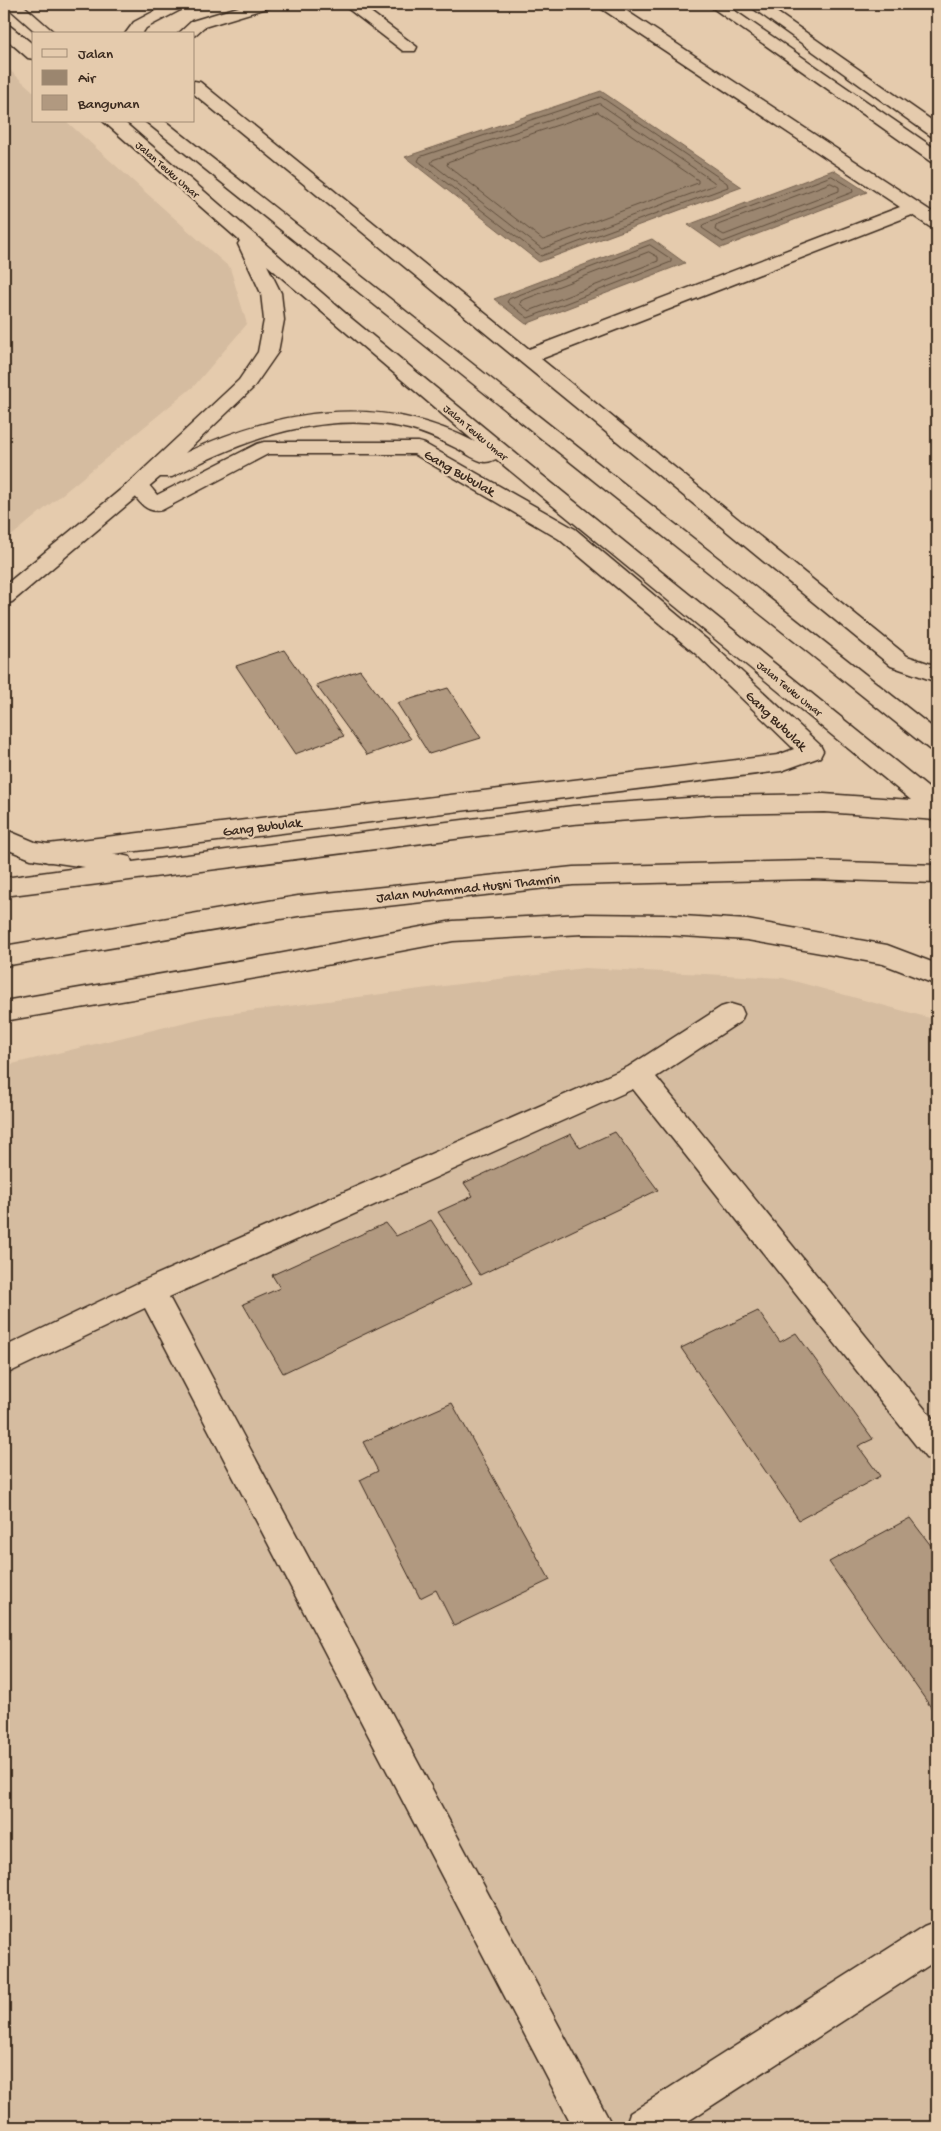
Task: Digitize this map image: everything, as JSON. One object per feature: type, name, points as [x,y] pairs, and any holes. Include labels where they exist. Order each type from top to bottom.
[{"type":"main road","points":[[12,4],[46,32]]},
{"type":"main road","points":[[135,32],[140,25],[180,4]]},
{"type":"main road","points":[[188,32],[198,24],[264,4]]},
{"type":"main road","points":[[350,4],[409,46]]},
{"type":"main road","points":[[605,4],[937,223]]},
{"type":"main road","points":[[715,4],[937,158]]},
{"type":"main road","points":[[755,4],[937,132]]},
{"type":"main road","points":[[4,29],[32,52]]},
{"type":"main road","points":[[195,87],[899,661],[937,674]]},
{"type":"main road","name":"Jalan Teuku Umar","points":[[113,122],[345,323],[535,481],[848,734],[937,809]]},
{"type":"main road","name":"Jalan Teuku Umar","points":[[155,122],[937,743]]},
{"type":"main road","points":[[527,357],[914,208]]},
{"type":"main road","points":[[4,597],[139,486],[246,384],[268,352],[274,320],[272,294],[241,231]]},
{"type":"main road","points":[[139,486],[192,458],[253,432],[277,425],[335,417],[380,419],[419,426],[447,435],[535,481]]},
{"type":"main road","name":"Gang Bubulak","points":[[48,853],[781,763],[811,751],[704,650],[567,534],[418,448],[264,448],[154,505],[139,486]]},
{"type":"main road","points":[[4,887],[573,815],[717,805],[824,803],[937,809]]},
{"type":"main road","points":[[4,838],[32,850],[156,869]]},
{"type":"main road","name":"Jalan Muhammad Husni Thamrin","points":[[4,956],[298,906],[573,876],[810,870],[937,874]]},
{"type":"main road","points":[[4,1011],[273,965],[453,931],[583,924],[666,925],[747,930],[887,955],[937,975]]},
{"type":"main road","points":[[4,1362],[150,1291],[638,1075],[731,1014]]},
{"type":"main road","points":[[638,1075],[937,1448]]},
{"type":"main road","points":[[150,1291],[594,2127]]},
{"type":"main road","points":[[644,2127],[937,1939]]},
{"type":"shaded area","points":[[4,65],[32,90],[32,122],[67,122],[230,268],[247,324],[194,386],[4,542]]},
{"type":"shaded area","points":[[584,968],[783,978],[937,1020],[937,2127],[4,2127],[4,1066],[211,1016]]},
{"type":"water","points":[[601,91],[742,187],[539,262],[405,157]]},
{"type":"water","points":[[833,170],[867,192],[721,248],[688,225]]},
{"type":"water","points":[[652,239],[685,263],[526,324],[494,299]]},
{"type":"building","points":[[284,650],[344,736],[295,754],[236,666]]},
{"type":"building","points":[[360,670],[411,739],[367,755],[316,685]]},
{"type":"building","points":[[448,688],[481,738],[429,754],[397,703]]},
{"type":"building","points":[[615,1132],[658,1190],[480,1275],[438,1212],[473,1196],[464,1183],[571,1134],[580,1148]]},
{"type":"building","points":[[431,1220],[472,1283],[283,1373],[243,1304],[280,1288],[272,1275],[386,1223],[396,1236]]},
{"type":"building","points":[[758,1311],[780,1342],[796,1333],[873,1439],[858,1446],[880,1476],[799,1520],[681,1348]]},
{"type":"building","points":[[452,1403],[550,1580],[454,1626],[436,1590],[420,1598],[360,1480],[378,1471],[363,1442]]},
{"type":"building","points":[[910,1518],[932,1547],[937,1545],[937,1716],[829,1562]]}]
